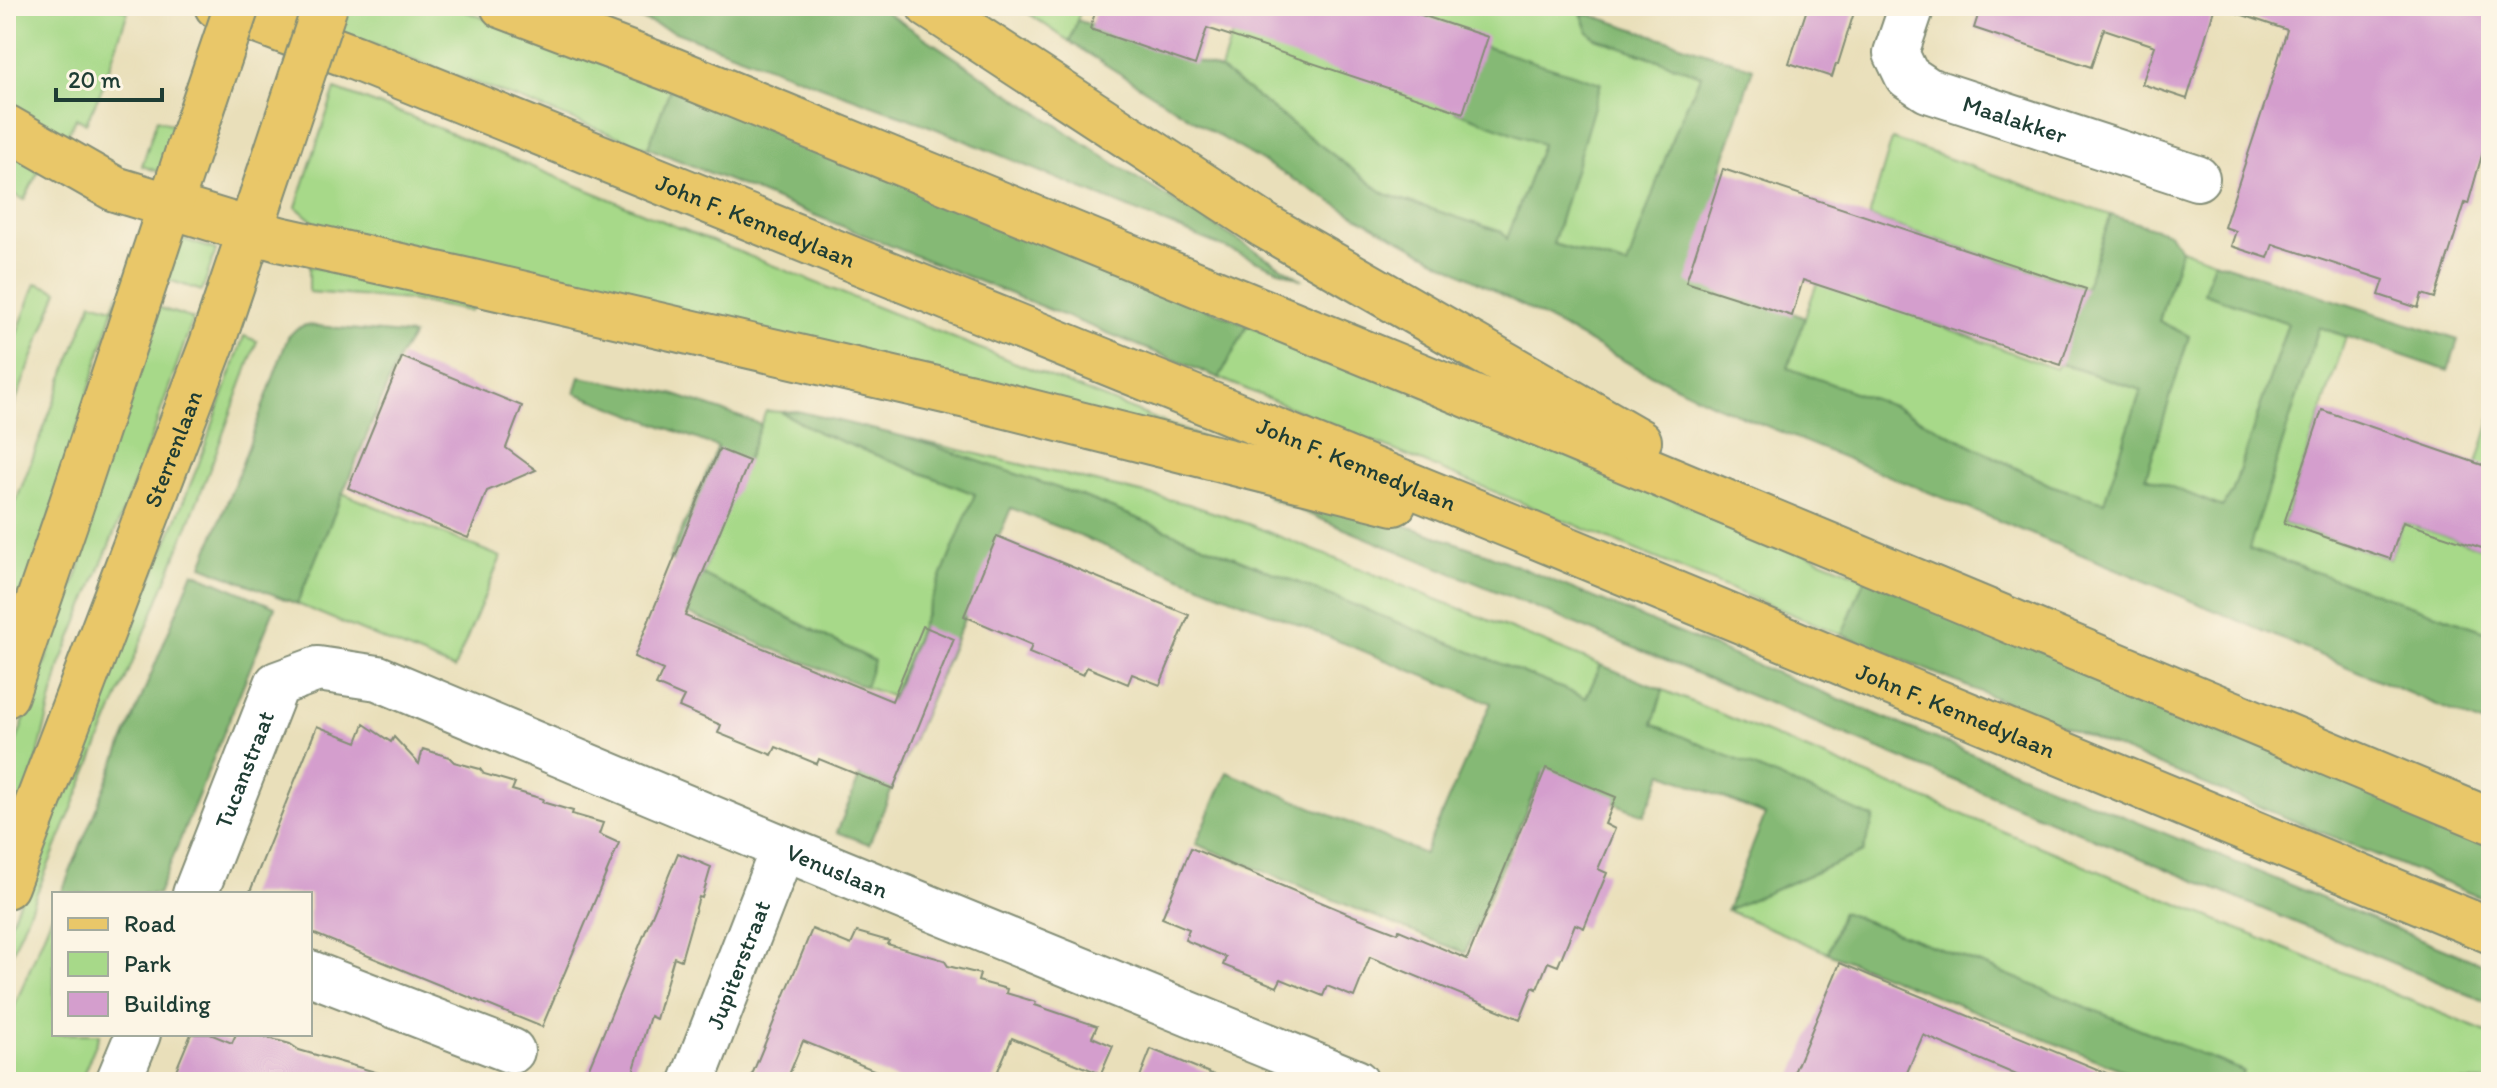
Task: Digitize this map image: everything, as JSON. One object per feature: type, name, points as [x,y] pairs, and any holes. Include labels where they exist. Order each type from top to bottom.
[{"type":"main road","name":"John F. Kennedylaan","points":[[217,6],[397,75],[1521,530],[2491,931]]},
{"type":"main road","points":[[6,695],[237,6]]},
{"type":"main road","name":"Sterrenlaan","points":[[6,886],[212,344],[325,6]]},
{"type":"main road","points":[[503,6],[673,70],[2491,821]]},
{"type":"main road","points":[[929,6],[1265,226],[1666,457],[1750,513]]},
{"type":"main road","points":[[6,127],[115,189],[279,239],[952,392],[1399,504],[1521,530]]},
{"type":"street","name":"Maalakker","points":[[1912,6],[1896,53],[1907,76],[1928,90],[2197,178]]},
{"type":"street","name":"Venuslaan","points":[[318,669],[378,678],[783,848],[1272,1067],[1356,1082]]},
{"type":"street","name":"Tucanstraat","points":[[196,892],[277,684],[318,669]]},
{"type":"street","name":"Jupiterstraat","points":[[692,1082],[783,848]]},
{"type":"street","points":[[312,974],[512,1051]]},
{"type":"street","points":[[118,1082],[137,1036]]},
{"type":"green space","points":[[6,6],[114,6],[128,11],[102,89],[86,123],[76,118],[66,137],[6,104]]},
{"type":"green space","points":[[271,6],[452,6],[670,89],[648,148]]},
{"type":"green space","points":[[605,6],[877,6],[1135,177],[1303,280],[932,127]]},
{"type":"green space","points":[[1018,6],[1082,6],[1070,42]]},
{"type":"green space","points":[[1164,6],[1578,6],[1588,31],[1596,38],[1701,75],[1675,131],[1628,266],[1553,244],[1600,83],[1542,144],[1507,239],[1502,232],[1385,194],[1221,70],[1232,34]]},
{"type":"green space","points":[[1582,12],[1753,68],[1719,175],[1751,186],[1721,282],[1805,318],[1788,368],[1895,407],[2050,485],[2104,502],[2141,390],[2059,363],[2111,215],[2169,233],[2181,249],[2159,321],[2189,336],[2146,477],[2222,507],[2232,493],[2288,323],[2204,293],[2214,261],[2458,340],[2448,371],[2319,327],[2249,549],[2491,633],[2491,728],[2129,574],[1715,405],[1632,365],[1365,221],[1214,133],[1070,42],[1077,20],[1221,70],[1385,194],[1502,232],[1507,239],[1542,144],[1455,111],[1484,46],[1601,83],[1553,244],[1627,266],[1675,131],[1701,75],[1596,38],[1588,32]]},
{"type":"green space","points":[[335,89],[409,116],[1203,438],[313,231],[315,223],[296,207]]},
{"type":"green space","points":[[670,89],[1248,325],[1219,378],[648,148]]},
{"type":"green space","points":[[157,119],[185,130],[170,176],[142,166]]},
{"type":"green space","points":[[1892,139],[2111,215],[2086,289],[1869,217]]},
{"type":"green space","points":[[6,148],[40,168],[24,200],[6,190]]},
{"type":"green space","points":[[171,235],[216,250],[202,291],[157,276]]},
{"type":"green space","points":[[2181,249],[2214,261],[2204,293],[2288,323],[2232,493],[2222,507],[2145,477],[2189,336],[2159,322]]},
{"type":"green space","points":[[309,266],[463,300],[473,308],[469,311],[409,300],[309,292]]},
{"type":"green space","points":[[1818,280],[2056,369],[2059,363],[2141,390],[2104,503],[2050,485],[1895,407],[1787,368]]},
{"type":"green space","points":[[36,283],[58,291],[6,426],[6,362]]},
{"type":"green space","points":[[118,294],[6,664],[6,528],[92,302],[113,308]]},
{"type":"green space","points":[[148,304],[193,319],[140,470],[60,665],[32,780],[6,844],[6,770],[78,572],[82,557],[81,543]]},
{"type":"green space","points":[[306,325],[413,335],[399,357],[297,604],[202,566],[288,337],[297,328]]},
{"type":"green space","points":[[1248,325],[1865,578],[1842,635],[1219,378]]},
{"type":"green space","points":[[2319,327],[2346,337],[2284,523],[2390,559],[2403,522],[2491,551],[2491,633],[2248,549]]},
{"type":"green space","points":[[244,336],[257,341],[228,420],[167,578],[6,968],[6,934],[198,466]]},
{"type":"green space","points":[[580,377],[672,394],[761,424],[702,574],[669,559],[718,447],[575,393]]},
{"type":"green space","points":[[766,411],[781,412],[820,433],[975,494],[894,697],[865,687],[873,660],[702,574]]},
{"type":"green space","points":[[797,411],[913,439],[1084,497],[1586,698],[1601,665],[1663,690],[1653,724],[1874,818],[1863,852],[1727,910],[1765,815],[1663,773],[1644,815],[1542,774],[1465,953],[1196,844],[1227,772],[1424,854],[1491,703],[1011,508],[869,844],[837,832],[975,494],[820,433],[781,412]]},
{"type":"green space","points":[[2491,418],[2491,472],[2476,467]]},
{"type":"green space","points":[[913,439],[1188,504],[1248,524],[1601,665],[1586,698],[1084,497]]},
{"type":"green space","points":[[1261,485],[1346,505],[1488,554],[2491,968],[2491,1004],[1269,498]]},
{"type":"green space","points":[[342,493],[501,557],[454,669],[297,604]]},
{"type":"green space","points":[[193,572],[275,607],[159,892],[62,892]]},
{"type":"green space","points":[[702,574],[874,661],[865,687],[686,613]]},
{"type":"green space","points":[[1865,578],[2491,837],[2491,902],[1842,635]]},
{"type":"green space","points":[[1663,690],[2491,1034],[2491,1082],[2240,1082],[2243,1071],[1996,970],[1842,912],[1828,953],[1727,910],[1863,852],[1653,724]]},
{"type":"green space","points":[[1842,912],[1996,970],[2243,1071],[2240,1082],[2152,1082],[1828,953]]},
{"type":"green space","points":[[52,915],[52,1036],[99,1036],[80,1082],[6,1082],[6,1027]]},
{"type":"building","points":[[1097,6],[1394,6],[1488,37],[1463,113],[1207,28],[1195,65],[1090,29]]},
{"type":"building","points":[[1808,6],[1856,6],[1832,77],[1789,63]]},
{"type":"building","points":[[1981,6],[2215,6],[2187,99],[2142,84],[2155,46],[2104,29],[2091,67],[1974,28]]},
{"type":"building","points":[[2232,6],[2491,6],[2491,143],[2486,141],[2435,298],[2422,294],[2418,308],[2379,295],[2384,280],[2369,275],[2273,244],[2268,258],[2231,246],[2236,231],[2224,227],[2287,30],[2231,11]]},
{"type":"building","points":[[1723,169],[2086,289],[2061,365],[1803,280],[1792,316],[1686,282]]},
{"type":"building","points":[[402,357],[522,406],[506,448],[536,470],[487,491],[468,538],[348,488]]},
{"type":"building","points":[[2322,410],[2491,468],[2491,551],[2403,522],[2390,559],[2284,523]]},
{"type":"building","points":[[719,449],[749,461],[685,616],[892,701],[923,626],[954,639],[893,789],[819,759],[817,764],[776,747],[772,755],[718,733],[721,725],[679,707],[684,697],[656,685],[663,670],[634,657]]},
{"type":"building","points":[[997,536],[1189,615],[1160,685],[1132,674],[1128,684],[1087,667],[1083,675],[1029,653],[1032,645],[964,616]]},
{"type":"building","points":[[364,724],[391,742],[394,737],[419,764],[423,749],[480,769],[484,774],[515,783],[512,790],[603,823],[599,834],[619,843],[542,1027],[312,933],[312,892],[250,892],[317,726],[357,742]]},
{"type":"building","points":[[1546,768],[1616,797],[1605,824],[1615,829],[1598,869],[1607,873],[1584,928],[1575,924],[1558,966],[1548,962],[1537,989],[1533,987],[1520,1019],[1370,957],[1354,997],[1327,986],[1323,996],[1281,979],[1277,987],[1223,965],[1226,957],[1185,940],[1189,929],[1162,918],[1191,848],[1467,959]]},
{"type":"building","points":[[678,853],[711,867],[681,960],[674,957],[656,1019],[650,1016],[633,1073],[621,1082],[583,1082]]},
{"type":"building","points":[[812,929],[851,945],[857,932],[889,941],[887,944],[980,974],[978,981],[1007,989],[1006,993],[1036,1002],[1035,1005],[1097,1026],[1092,1037],[1113,1046],[1101,1074],[1012,1038],[993,1082],[903,1082],[803,1041],[786,1082],[749,1082]]},
{"type":"building","points":[[1840,963],[2126,1082],[2033,1082],[1923,1035],[1903,1082],[1790,1082]]},
{"type":"building","points":[[190,1036],[215,1036],[232,1043],[235,1036],[261,1036],[382,1074],[380,1082],[171,1082]]},
{"type":"building","points":[[1151,1049],[1229,1081],[1229,1082],[1138,1082]]}]
